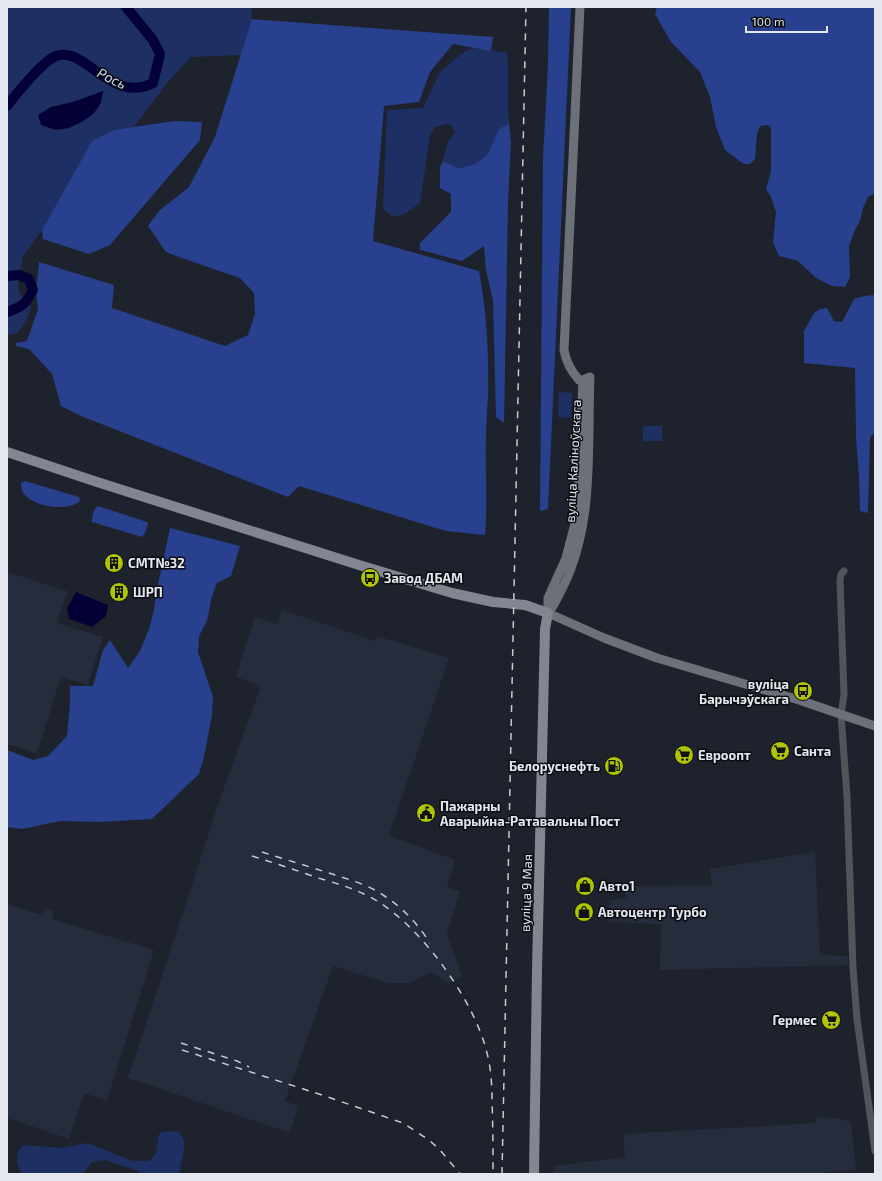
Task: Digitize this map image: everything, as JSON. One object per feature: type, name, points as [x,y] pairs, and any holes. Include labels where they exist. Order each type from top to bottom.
[{"type":"main road","points":[[7,452],[422,584],[493,602],[524,605],[548,613]]},
{"type":"main road","name":"вуліца 9 Мая","points":[[534,1174],[545,629],[548,613]]},
{"type":"street","name":"вуліца Каліноўскага","points":[[548,613],[553,607],[568,576],[578,548],[584,524],[587,500],[587,379],[579,380],[571,370],[566,360],[564,350],[580,7]]},
{"type":"street","points":[[844,571],[841,574],[840,580],[844,695],[841,714],[847,797],[853,968],[857,1019],[875,1151]]},
{"type":"street","points":[[548,613],[604,638],[657,658],[799,700],[875,726]]},
{"type":"shaded area","points":[[7,7],[251,7],[252,19],[241,55],[191,57],[167,83],[134,127],[114,130],[92,141],[42,230],[23,256],[18,283],[19,292],[31,307],[26,321],[17,333],[7,335]],"holes":[[[73,102],[71,128],[54,130],[41,125],[51,107]]]},
{"type":"shaded area","points":[[549,7],[571,7],[548,509],[540,511],[543,158],[548,64]]},
{"type":"shaded area","points":[[657,7],[875,7],[875,193],[868,197],[863,208],[860,221],[849,246],[850,277],[845,287],[832,286],[816,278],[798,261],[779,256],[773,242],[776,212],[771,197],[766,189],[771,172],[771,128],[768,125],[760,126],[757,134],[755,159],[750,164],[744,164],[725,150],[716,127],[710,97],[700,72],[671,42],[655,14]]},
{"type":"shaded area","points":[[252,19],[493,37],[491,51],[453,44],[430,72],[419,102],[384,106],[373,241],[479,271],[486,319],[488,366],[485,535],[446,531],[299,486],[288,497],[81,416],[61,406],[52,374],[29,349],[16,346],[16,343],[27,341],[38,309],[36,293],[39,262],[114,285],[112,308],[225,346],[248,335],[255,314],[254,293],[240,278],[166,252],[148,226],[159,211],[189,187],[215,137]]},
{"type":"shaded area","points":[[472,48],[507,53],[509,123],[499,129],[487,155],[475,164],[464,168],[455,167],[443,161],[448,141],[455,133],[452,126],[447,124],[435,127],[430,135],[420,203],[405,214],[393,217],[383,209],[387,110],[423,108],[440,72],[461,54]]},
{"type":"shaded area","points":[[103,91],[101,101],[94,113],[83,121],[64,129],[53,129],[41,125],[38,115],[51,107],[73,102]]},
{"type":"shaded area","points":[[174,121],[202,122],[200,140],[110,245],[89,254],[43,239],[42,230],[92,141],[114,130]]},
{"type":"shaded area","points":[[509,123],[511,143],[508,202],[504,423],[496,417],[493,301],[486,270],[484,246],[462,261],[420,250],[420,243],[451,212],[451,194],[440,188],[440,167],[443,161],[455,167],[463,168],[475,164],[487,155],[499,129]]},
{"type":"shaded area","points":[[875,295],[875,432],[870,437],[868,513],[860,511],[856,437],[855,368],[804,363],[804,331],[814,313],[820,309],[827,308],[834,321],[842,322],[854,299]]},
{"type":"shaded area","points":[[559,392],[572,393],[571,418],[558,417]]},
{"type":"shaded area","points":[[643,426],[662,426],[662,441],[643,441]]},
{"type":"shaded area","points":[[25,481],[79,497],[80,501],[73,505],[64,507],[54,507],[35,502],[27,497],[22,491],[21,483]]},
{"type":"shaded area","points":[[98,506],[147,522],[148,524],[145,533],[142,537],[92,522],[94,511]]},
{"type":"shaded area","points":[[170,528],[240,546],[231,576],[217,583],[212,596],[207,621],[199,636],[198,652],[213,697],[212,715],[204,757],[199,774],[152,819],[100,822],[60,821],[22,829],[7,827],[7,750],[33,760],[48,756],[67,736],[70,686],[93,686],[103,650],[110,640],[128,668],[140,651],[149,629]]},
{"type":"shaded area","points":[[7,572],[67,591],[57,623],[103,637],[88,685],[61,677],[37,753],[7,744]]},
{"type":"shaded area","points":[[76,592],[108,605],[106,616],[92,627],[69,619],[67,608]]},
{"type":"shaded area","points":[[282,610],[375,641],[377,636],[449,658],[389,836],[455,860],[447,887],[460,891],[447,934],[462,976],[448,983],[431,972],[409,983],[387,983],[333,966],[285,1101],[298,1106],[290,1133],[128,1078],[217,807],[261,686],[236,677],[255,617],[277,624]]},
{"type":"shaded area","points":[[815,852],[820,955],[848,956],[848,965],[660,970],[661,924],[609,922],[609,901],[626,898],[626,886],[712,885],[710,869]]},
{"type":"shaded area","points":[[7,904],[42,915],[45,908],[54,911],[52,919],[154,950],[107,1101],[84,1093],[69,1139],[7,1118]]},
{"type":"shaded area","points":[[816,1117],[838,1118],[851,1122],[856,1170],[826,1172],[826,1174],[554,1174],[554,1166],[625,1157],[623,1134],[816,1123]]},
{"type":"shaded area","points":[[174,1131],[180,1133],[184,1143],[184,1153],[179,1174],[139,1174],[139,1171],[105,1160],[92,1162],[83,1174],[22,1174],[17,1162],[17,1155],[24,1145],[62,1148],[87,1143],[133,1161],[149,1161],[156,1154],[159,1134],[162,1132]]},
{"type":"waterway","name":"Рось","points":[[7,106],[37,71],[56,56],[67,55],[77,59],[111,81],[124,87],[138,88],[153,83],[160,54],[153,40],[126,7]]},
{"type":"waterway","name":"Рось","points":[[7,276],[19,275],[29,279],[33,290],[23,304],[7,312]]},
{"type":"railway","points":[[502,1174],[526,7]]},
{"type":"railway","points":[[262,852],[350,880],[377,891],[403,910],[430,943]]},
{"type":"railway","points":[[252,856],[349,888],[377,901],[394,913],[412,929],[445,968],[471,1012],[481,1033],[487,1053],[492,1089],[493,1174]]},
{"type":"railway","points":[[181,1043],[237,1061],[249,1067]]},
{"type":"railway","points":[[182,1050],[403,1123],[429,1140],[440,1150],[460,1174]]},
{"type":"place","name":"СМТ№32","points":[[114,563]]},
{"type":"place","name":"Завод ДБАМ","points":[[370,578]]},
{"type":"place","name":"ШРП","points":[[119,592]]},
{"type":"place","name":"вуліца Барычэўскага","points":[[803,691]]},
{"type":"place","name":"Санта","points":[[780,751]]},
{"type":"place","name":"Евроопт","points":[[684,755]]},
{"type":"place","name":"Белоруснефть","points":[[614,766]]},
{"type":"place","name":"Пажарны Аварыйна-Ратавальны Пост","points":[[426,813]]},
{"type":"place","name":"Авто1","points":[[585,886]]},
{"type":"place","name":"Автоцентр Турбо","points":[[584,912]]},
{"type":"place","name":"Гермес","points":[[831,1020]]}]
